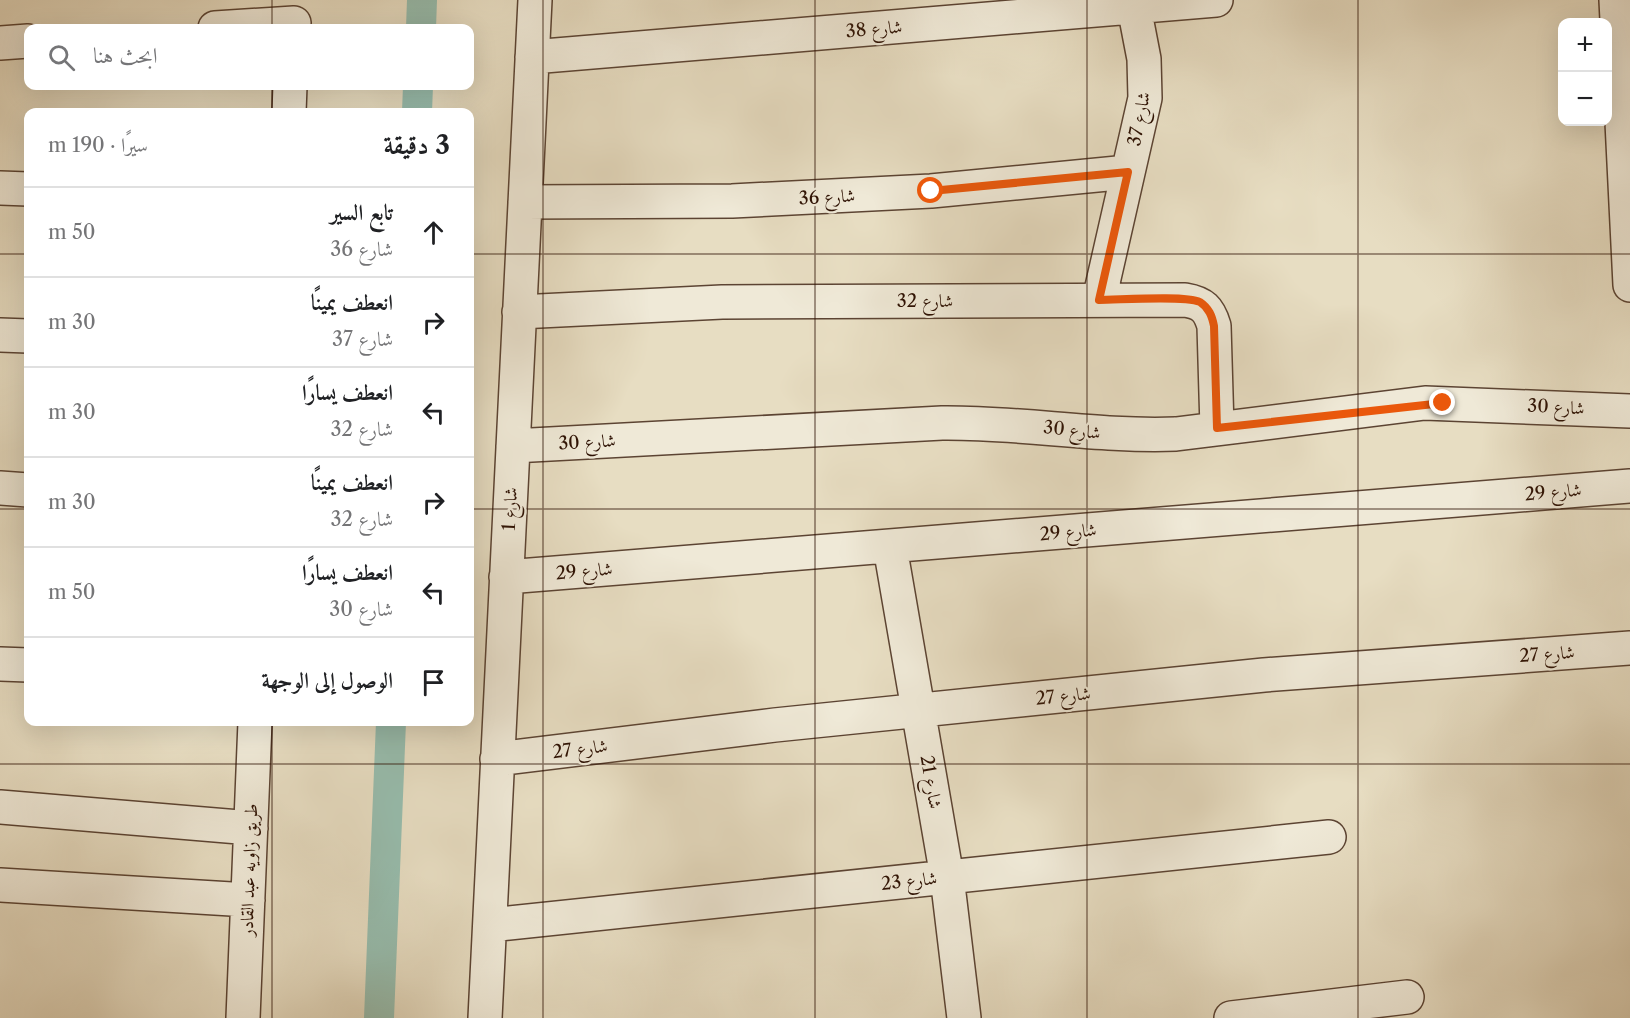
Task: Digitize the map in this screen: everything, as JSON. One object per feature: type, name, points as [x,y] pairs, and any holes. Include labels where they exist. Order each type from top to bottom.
[{"type":"street","name":"شارع 1","points":[[485,1018],[535,0]]},
{"type":"street","name":"شارع 38","points":[[532,57],[1216,0]]},
{"type":"street","points":[[1616,0],[1630,285]]},
{"type":"street","name":"شارع 37","points":[[1099,300],[1145,98],[1146,79],[1134,7]]},
{"type":"street","points":[[244,24],[294,17]]},
{"type":"street","points":[[0,43],[24,41]]},
{"type":"street","points":[[289,108],[290,90]]},
{"type":"street","name":"شارع 36","points":[[525,202],[732,201],[931,191],[1128,172]]},
{"type":"street","points":[[0,188],[24,189]]},
{"type":"street","name":"شارع 32","points":[[519,312],[722,302],[1099,300],[1199,302],[1210,312],[1214,326],[1217,428]]},
{"type":"street","points":[[0,335],[24,336]]},
{"type":"street","name":"شارع 30","points":[[513,446],[942,423],[1001,423],[1136,435],[1217,428],[1425,403],[1630,411]]},
{"type":"street","name":"شارع 29","points":[[506,577],[1630,486]]},
{"type":"street","points":[[0,488],[24,490]]},
{"type":"street","name":"شارع 21","points":[[890,547],[947,877],[964,1018]]},
{"type":"street","name":"شارع 27","points":[[497,759],[776,725],[1264,675],[1630,648]]},
{"type":"street","points":[[0,664],[24,665]]},
{"type":"street","name":"طريق زاويه عبد القادر","points":[[243,1018],[255,726]]},
{"type":"street","points":[[0,807],[251,828]]},
{"type":"street","name":"شارع 23","points":[[490,925],[1329,837]]},
{"type":"street","points":[[0,885],[248,900]]},
{"type":"street","points":[[1231,1018],[1407,997]]},
{"type":"waterway","points":[[421,24],[422,0]]},
{"type":"waterway","points":[[417,108],[418,90]]},
{"type":"waterway","points":[[379,1018],[391,726]]},
{"type":"route","points":[[931,191],[1128,172],[1099,300],[1185,300],[1199,302],[1210,312],[1214,326],[1217,428],[1425,403],[1443,403]]}]
